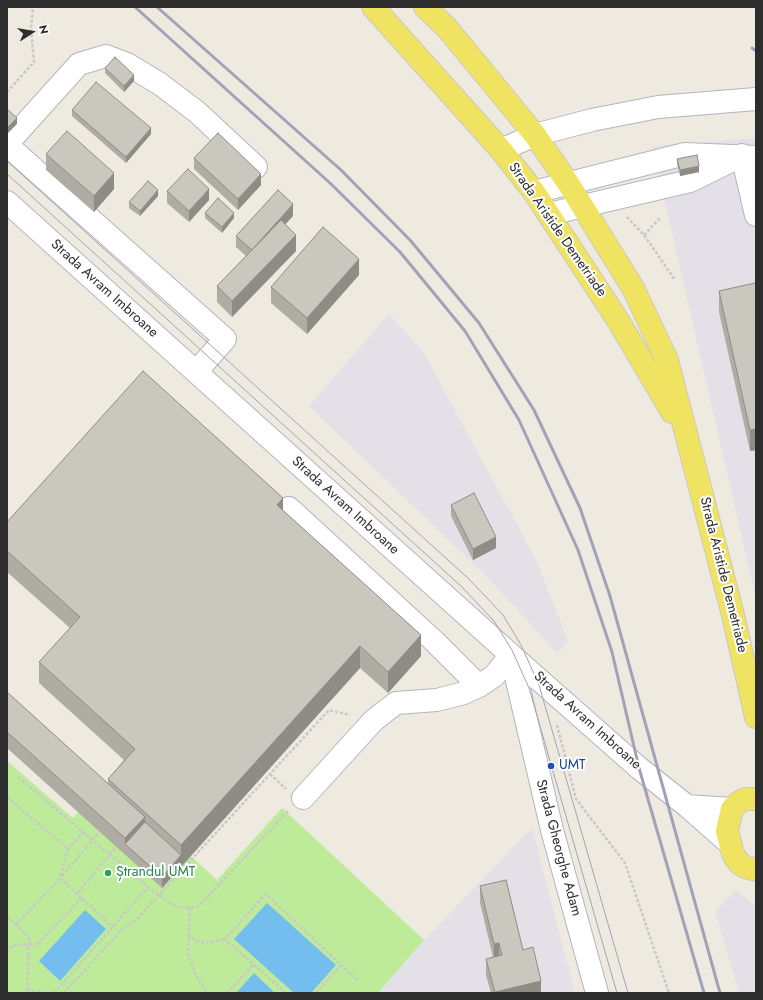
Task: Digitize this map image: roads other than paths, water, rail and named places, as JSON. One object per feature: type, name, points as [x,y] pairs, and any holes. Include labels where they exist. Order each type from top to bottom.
[{"type":"main road","name":"Strada Aristide Demetriade","points":[[373,7],[501,150],[534,192],[620,322],[685,434]]},
{"type":"main road","name":"Strada Aristide Demetriade","points":[[425,7],[447,28],[535,135],[568,183],[633,288],[667,360],[685,434],[698,476],[732,607],[756,717]]},
{"type":"main road","points":[[756,798],[745,799],[738,803],[732,810],[727,831],[728,843],[739,863],[745,867],[756,870]]},
{"type":"street","points":[[196,372],[225,339],[7,145],[79,64],[106,56],[127,64],[160,84],[197,112],[256,167]]},
{"type":"street","points":[[501,150],[535,135],[592,120],[658,107],[756,99]]},
{"type":"street","points":[[534,192],[685,154],[749,156]]},
{"type":"street","points":[[549,214],[690,180],[749,156]]},
{"type":"street","points":[[749,156],[756,215]]},
{"type":"street","name":"Strada Avram Imbroane","points":[[7,202],[511,655],[645,773],[687,806],[728,843]]},
{"type":"street","points":[[289,508],[434,641],[479,686]]},
{"type":"street","points":[[303,798],[374,720],[396,703],[452,697],[479,686],[494,676],[511,655]]},
{"type":"street","name":"Strada Gheorghe Adam","points":[[511,655],[552,830],[597,993]]},
{"type":"street","points":[[687,806],[732,810]]},
{"type":"water","points":[[267,903],[336,965],[311,993],[294,993],[234,939]]},
{"type":"water","points":[[85,910],[106,929],[60,981],[39,961]]},
{"type":"water","points":[[254,973],[275,993],[236,993]]},
{"type":"tram line","points":[[7,161],[469,579],[503,615],[521,645],[539,685],[628,993]]},
{"type":"tram line","points":[[7,174],[462,587],[494,621],[512,650],[529,688],[617,993]]},
{"type":"railway","points":[[135,7],[330,183],[400,252],[465,331],[519,420],[578,550],[612,652],[639,768],[704,993]]},
{"type":"railway","points":[[157,7],[341,170],[410,240],[479,323],[534,410],[580,508],[610,596],[720,993]]},
{"type":"railway","points":[[752,48],[756,51]]},
{"type":"place","name":"UMT","points":[[551,766]]},
{"type":"place","name":"Ștrandul UMT","points":[[108,873]]}]
